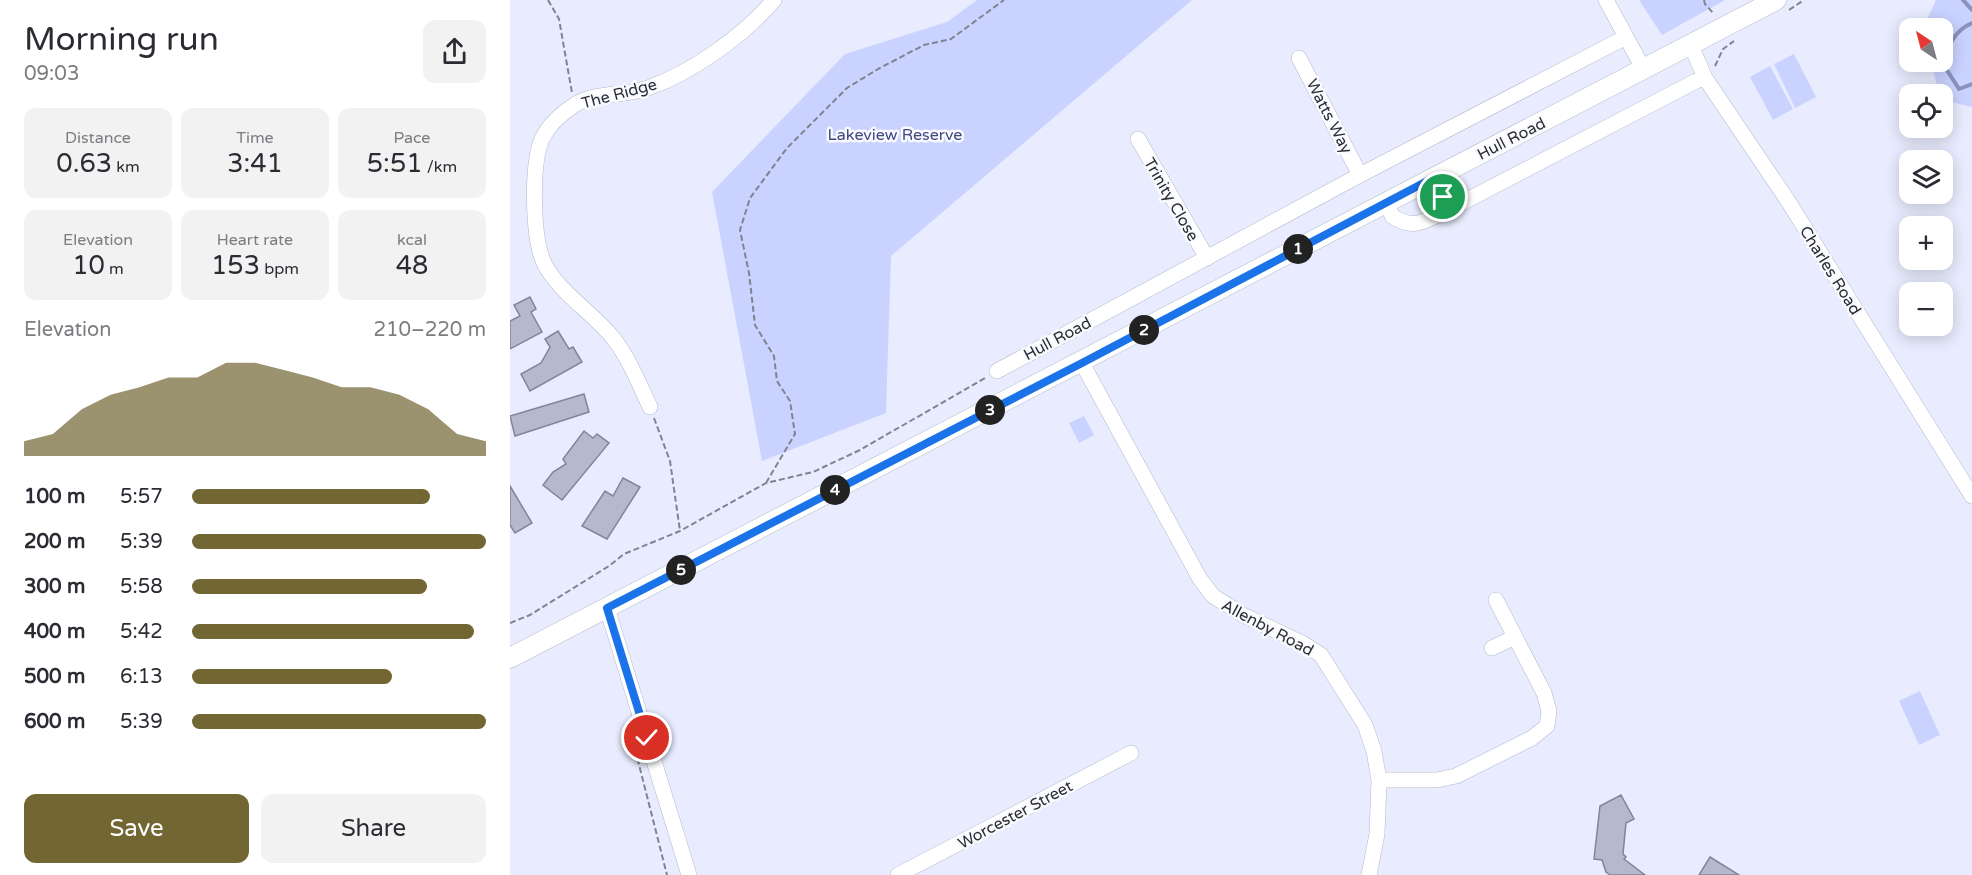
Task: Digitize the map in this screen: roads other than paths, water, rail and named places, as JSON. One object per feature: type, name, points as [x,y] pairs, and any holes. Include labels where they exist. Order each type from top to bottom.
[{"type":"main road","name":"Hull Road","points":[[510,658],[1082,363],[1776,0]]},
{"type":"street","name":"The Ridge","points":[[650,406],[614,339],[564,289],[545,265],[537,236],[534,203],[536,164],[542,139],[556,119],[575,104],[596,97],[646,89],[681,73],[739,34],[774,0]]},
{"type":"street","points":[[1606,0],[1644,70]]},
{"type":"street","name":"Hull Road","points":[[997,371],[1360,175],[1626,37]]},
{"type":"street","name":"Charles Road","points":[[1692,45],[1705,78],[1788,201],[1972,496]]},
{"type":"street","name":"Watts Way","points":[[1299,58],[1360,175]]},
{"type":"street","points":[[1387,202],[1392,216],[1407,225],[1415,224],[1450,209],[1705,78]]},
{"type":"street","name":"Trinity Close","points":[[1138,139],[1207,258]]},
{"type":"street","points":[[1433,178],[1450,209]]},
{"type":"street","name":"Allenby Road","points":[[1082,363],[1200,579],[1213,596],[1243,615],[1304,644],[1321,655],[1365,725],[1374,751],[1379,780],[1377,834],[1369,875]]},
{"type":"street","points":[[1379,780],[1437,780],[1456,776],[1532,738],[1546,726],[1549,711],[1544,693],[1496,600]]},
{"type":"street","points":[[607,608],[688,875]]},
{"type":"street","points":[[1492,648],[1515,637]]},
{"type":"street","name":"Worcester Street","points":[[898,875],[1131,753]]},
{"type":"waterway","points":[[1963,0],[1972,10]]},
{"type":"waterway","points":[[1972,23],[1956,35],[1943,64],[1959,89],[1972,84]]},
{"type":"park label","name":"Lakeview Reserve","points":[[895,134]]}]
